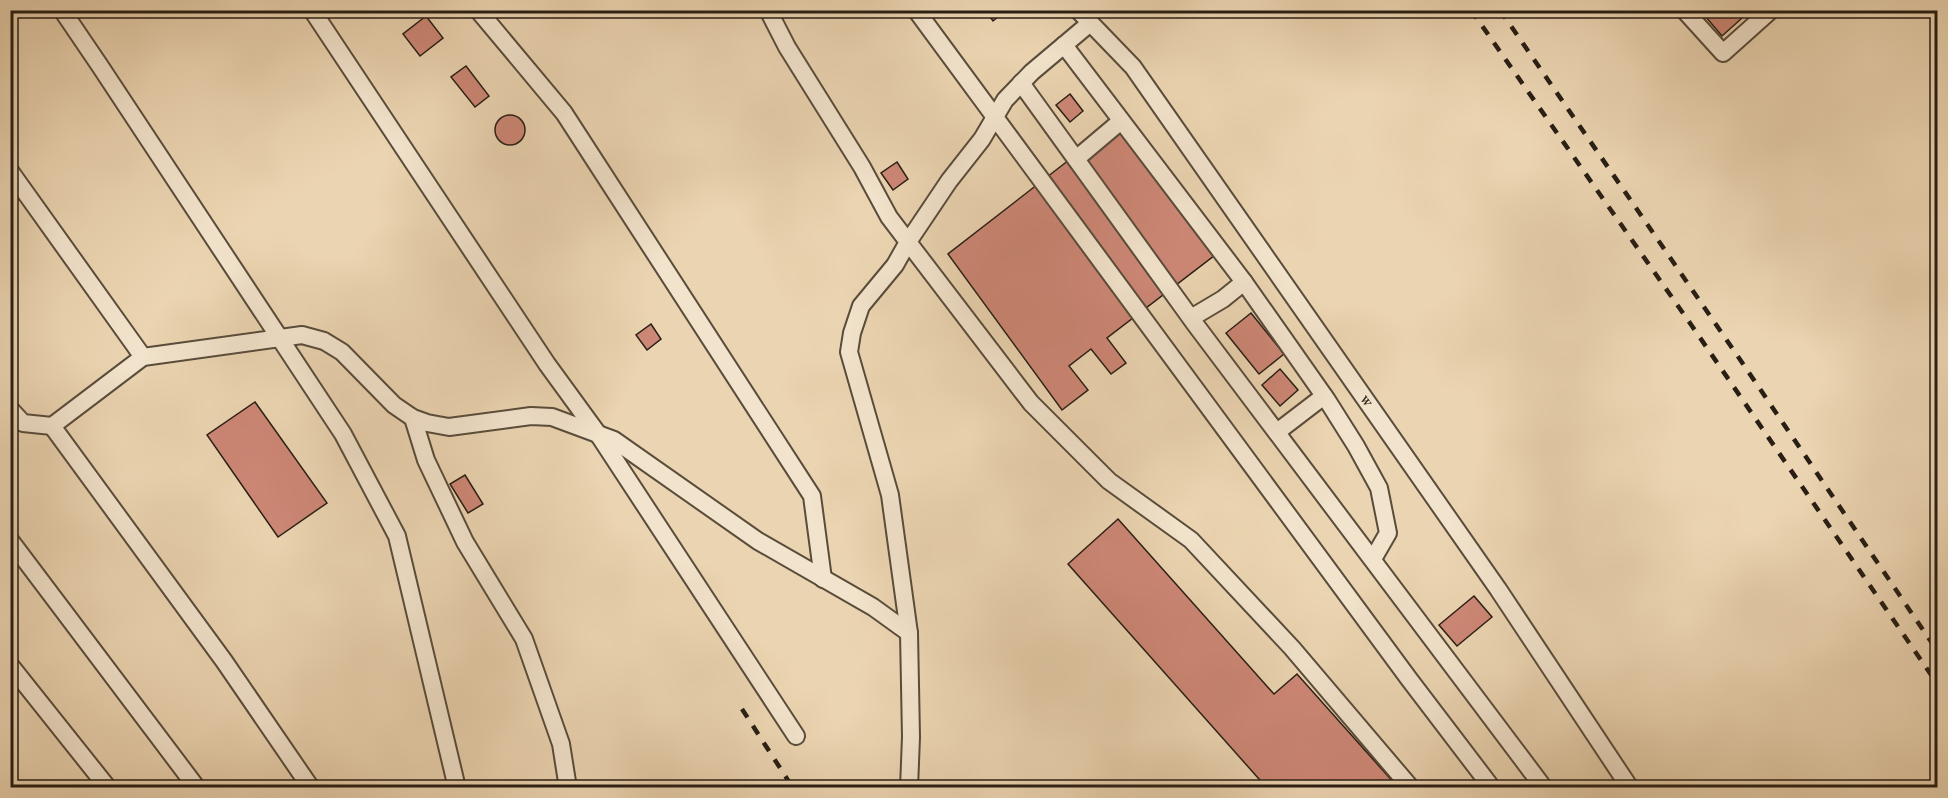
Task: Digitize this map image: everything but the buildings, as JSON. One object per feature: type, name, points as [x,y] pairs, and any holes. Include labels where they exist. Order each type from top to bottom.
[{"type":"lane","points":[[62,10],[343,434],[398,536],[457,788]]},
{"type":"lane","points":[[312,10],[547,364],[598,434],[796,736]]},
{"type":"lane","points":[[478,10],[564,113],[812,496],[824,579]]},
{"type":"lane","points":[[768,10],[787,47],[862,167],[889,217],[1031,403],[1109,481],[1191,540],[1292,648],[1411,788]]},
{"type":"lane","points":[[916,10],[1409,679],[1492,788]]},
{"type":"lane","name":"w","points":[[1078,10],[1133,68],[1491,580],[1630,788]]},
{"type":"lane","points":[[1684,10],[1723,53],[1771,10]]},
{"type":"lane","points":[[909,788],[909,633],[890,495],[849,352],[852,333],[861,306],[895,265],[948,181],[982,139],[1005,100],[1021,83],[1089,24]]},
{"type":"lane","points":[[1064,45],[1244,282],[1356,446],[1379,488],[1388,532],[1373,560]]},
{"type":"lane","points":[[1021,83],[1191,318],[1544,788]]},
{"type":"lane","points":[[1076,159],[1121,121]]},
{"type":"lane","points":[[10,171],[143,357]]},
{"type":"lane","points":[[1191,318],[1223,299],[1244,282]]},
{"type":"lane","points":[[10,409],[23,423],[52,426],[143,357],[302,335],[324,341],[342,352],[394,405],[413,418],[427,423],[449,427],[531,416],[552,417],[614,440],[759,541],[873,607],[909,633]]},
{"type":"lane","points":[[1277,432],[1324,396]]},
{"type":"lane","points":[[413,418],[426,460],[465,542],[525,639],[561,744],[568,788]]},
{"type":"lane","points":[[52,426],[224,661],[311,788]]},
{"type":"lane","points":[[10,540],[197,788]]},
{"type":"lane","points":[[10,666],[108,788]]},
{"type":"railway","points":[[1471,10],[1692,326],[1938,685]]},
{"type":"railway","points":[[1500,10],[1938,652]]},
{"type":"railway","points":[[742,709],[793,788]]}]
